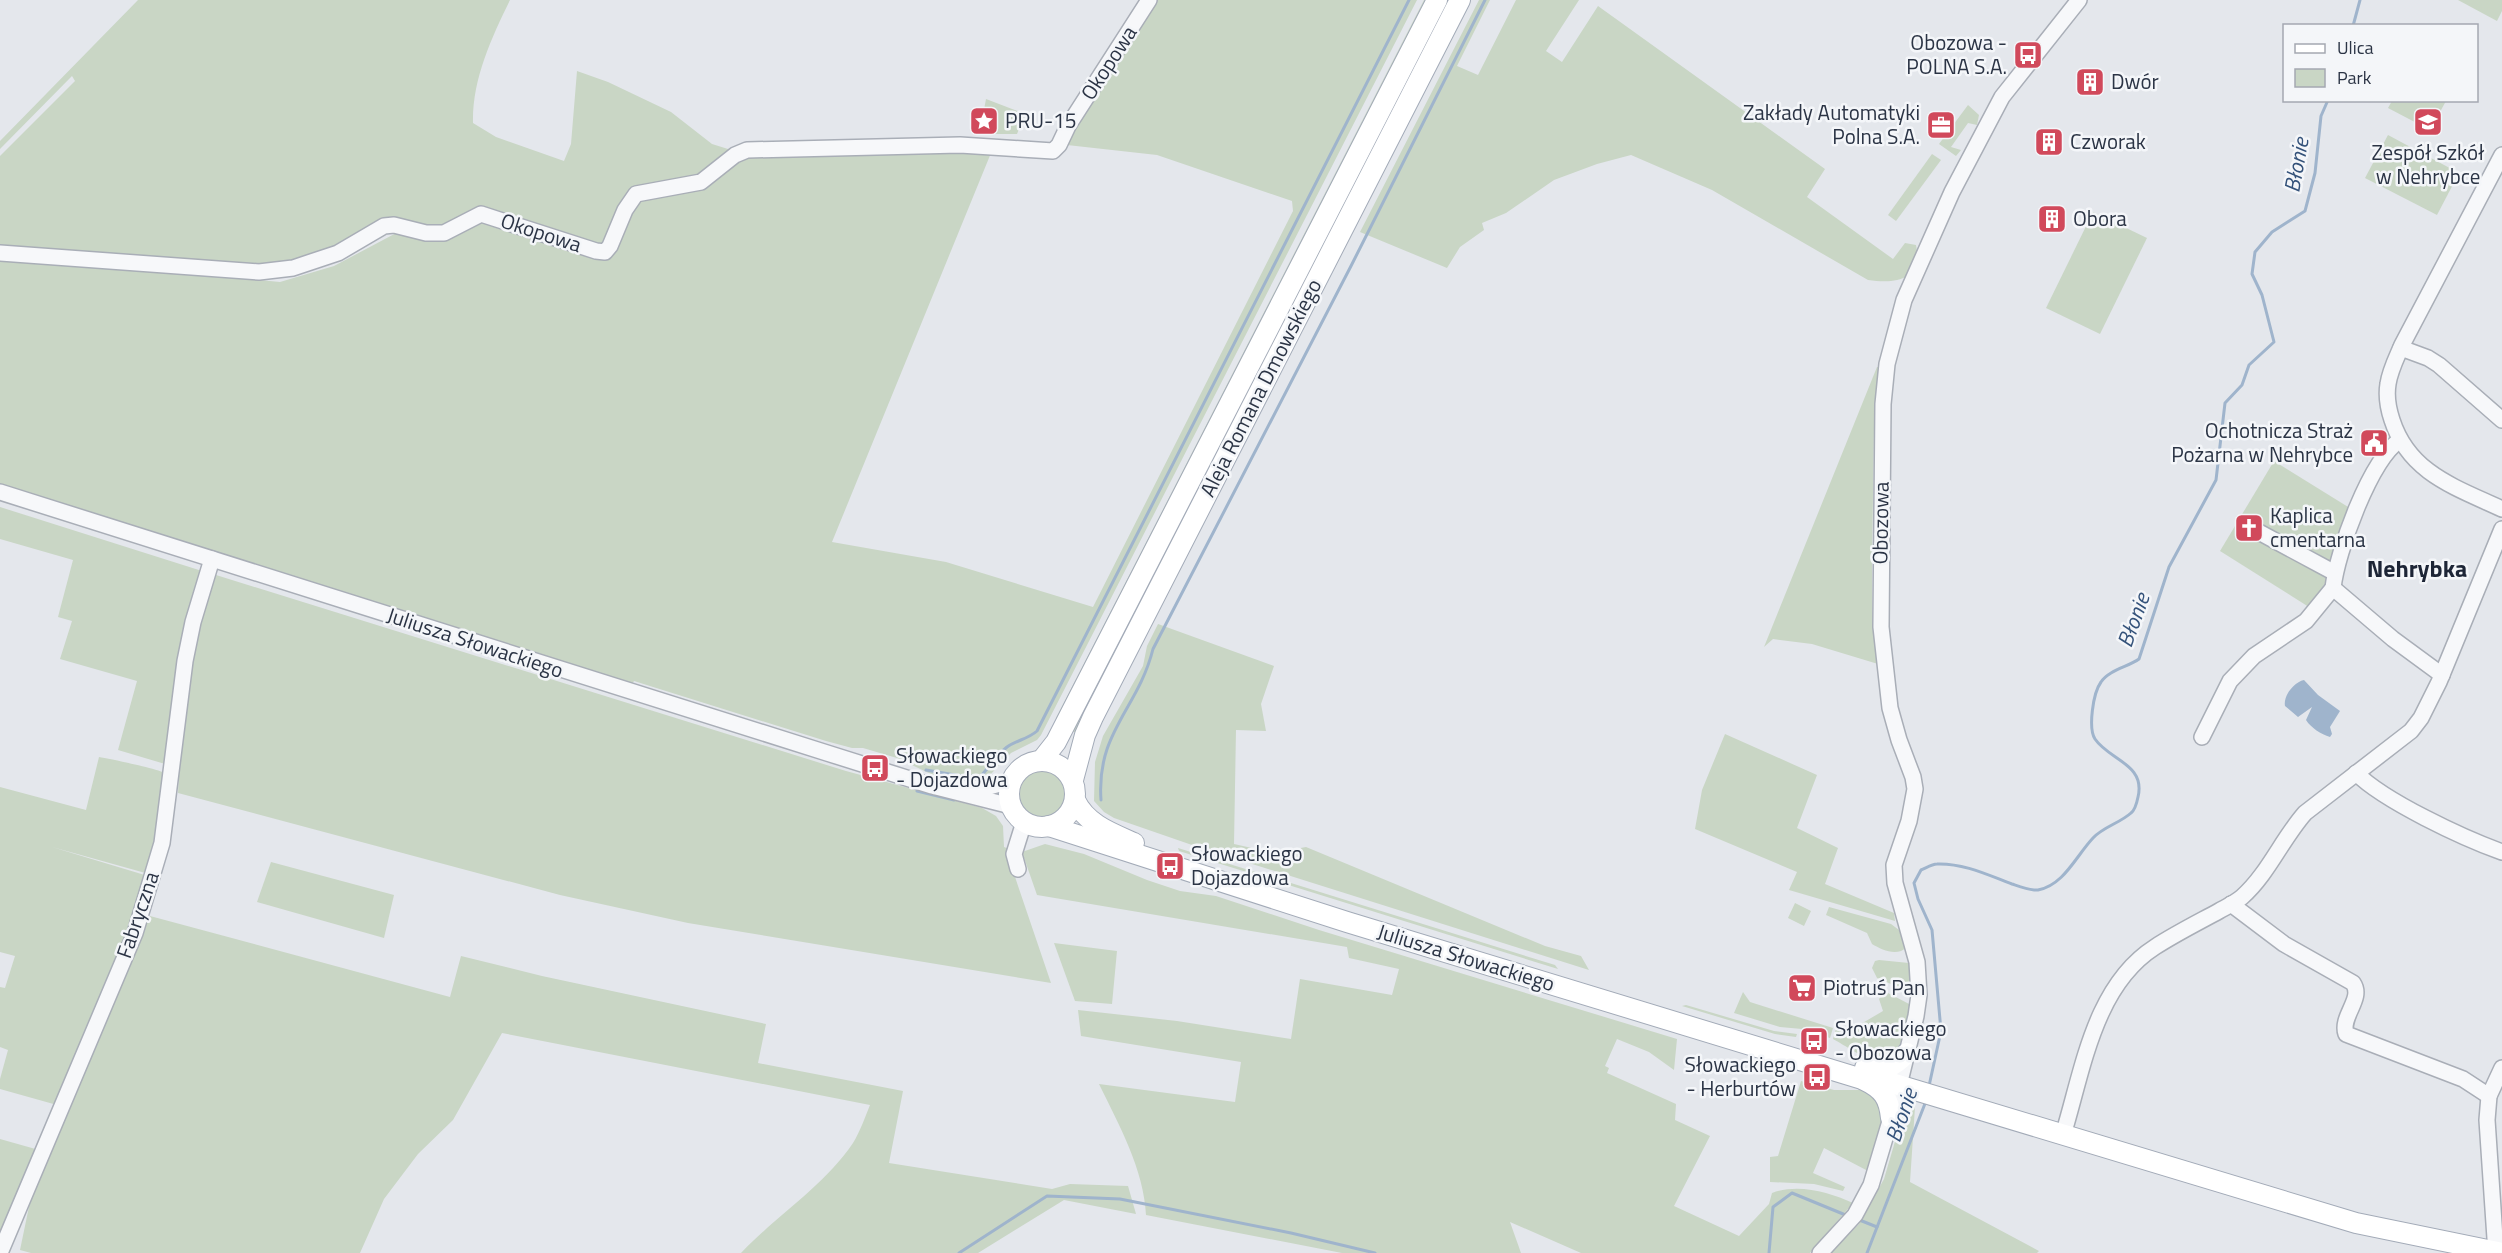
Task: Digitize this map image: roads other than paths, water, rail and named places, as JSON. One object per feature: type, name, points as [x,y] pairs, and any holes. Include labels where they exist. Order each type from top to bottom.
[{"type":"main road","name":"Aleja Romana Dmowskiego","points":[[1041,760],[1056,742],[1437,0]]},
{"type":"main road","name":"Aleja Romana Dmowskiego","points":[[1072,780],[1085,735],[1093,717],[1460,0]]},
{"type":"main road","points":[[1041,760],[1060,766],[1072,780],[1075,801],[1066,817],[1049,826],[1032,826],[1024,822],[1011,806],[1009,798],[1011,781],[1023,766],[1041,760]]},
{"type":"main road","name":"Juliusza Słowackiego","points":[[1075,801],[1086,818],[1134,844],[1863,1074],[2356,1223],[2498,1253]]},
{"type":"main road","name":"Juliusza Słowackiego","points":[[1049,826],[1359,925],[1863,1074]]},
{"type":"main road","points":[[1863,1074],[1888,1069],[1907,1053]]},
{"type":"main road","points":[[1863,1074],[1884,1094],[1889,1102],[1891,1118]]},
{"type":"street","name":"Okopowa","points":[[0,252],[259,272],[293,268],[338,253],[384,226],[394,225],[426,233],[444,233],[481,214],[605,252],[610,246],[625,210],[636,194],[701,182],[735,155],[747,150],[960,145],[1053,151],[1059,145],[1068,126],[1149,0]]},
{"type":"street","name":"Obozowa","points":[[1820,1253],[1846,1226],[1863,1202],[1877,1169],[1916,1016],[1919,977],[1910,932],[1895,883],[1894,866],[1911,813],[1913,777],[1890,708],[1881,627],[1883,404],[1887,364],[1904,300],[1953,192],[2001,97],[2079,0]]},
{"type":"street","points":[[2502,155],[2401,348],[2391,373],[2387,392],[2390,414],[2400,440],[2411,456],[2445,482],[2502,509]]},
{"type":"street","points":[[2401,348],[2428,358],[2439,365],[2502,420]]},
{"type":"street","points":[[2202,737],[2230,681],[2254,656],[2306,621],[2334,581],[2358,507],[2379,461],[2386,451],[2400,440]]},
{"type":"street","name":"Juliusza Słowackiego","points":[[0,492],[827,753],[1011,806]]},
{"type":"street","points":[[2063,1135],[2096,1026],[2118,980],[2134,963],[2155,947],[2240,899],[2258,879],[2290,829],[2305,813],[2411,731],[2421,718],[2442,675],[2502,529]]},
{"type":"street","points":[[2257,531],[2334,581],[2393,639],[2442,675]]},
{"type":"street","name":"Fabryczna","points":[[0,1253],[135,933],[162,843],[185,661],[193,622],[212,559]]},
{"type":"street","points":[[2356,773],[2365,782],[2408,807],[2479,844],[2502,852]]},
{"type":"street","name":"Juliusza Słowackiego","points":[[951,790],[989,788],[1011,781]]},
{"type":"street","points":[[1018,869],[1014,854],[1024,822]]},
{"type":"street","points":[[2231,904],[2284,944],[2353,983],[2356,995],[2345,1021],[2346,1034],[2463,1079],[2490,1096]]},
{"type":"street","points":[[2498,1253],[2487,1120],[2490,1096],[2502,1068]]},
{"type":"street","points":[[2487,1120],[2502,1125]]},
{"type":"water","points":[[2304,680],[2318,695],[2340,711],[2330,727],[2332,734],[2330,737],[2316,730],[2306,720],[2312,707],[2298,717],[2285,706],[2290,690]]},
{"type":"waterway","points":[[926,770],[961,776],[981,776],[1007,747],[1037,731],[1409,0]]},
{"type":"waterway","points":[[1101,800],[1101,776],[1111,738],[1138,688],[1153,649],[1351,266],[1485,0]]},
{"type":"waterway","name":"Błonie","points":[[2354,24],[2360,0]]},
{"type":"waterway","name":"Błonie","points":[[1929,1086],[1941,1031],[1932,930],[1918,899],[1914,883],[1921,870],[1935,864],[1947,864],[1975,870],[2028,889],[2038,890],[2047,887],[2069,869],[2097,834],[2127,816],[2135,808],[2139,786],[2137,777],[2132,770],[2101,746],[2093,734],[2092,710],[2096,694],[2104,678],[2139,659],[2169,567],[2216,480],[2225,403],[2242,385],[2249,365],[2274,342],[2262,295],[2252,274],[2255,252],[2272,232],[2305,211],[2315,173],[2321,116],[2327,102]]},
{"type":"waterway","points":[[917,791],[954,800]]},
{"type":"waterway","name":"Błonie","points":[[1867,1253],[1926,1101]]},
{"type":"waterway","points":[[1769,1253],[1773,1207],[1792,1193],[1848,1216]]},
{"type":"waterway","points":[[959,1253],[1047,1196],[1120,1199],[1291,1233],[1375,1253]]},
{"type":"waterway","points":[[1857,1219],[1877,1227]]},
{"type":"place","name":"Obozowa - POLNA S.A.","points":[[2028,55]]},
{"type":"place","name":"Dwór","points":[[2090,82]]},
{"type":"place","name":"PRU-15","points":[[984,121]]},
{"type":"place","name":"Zespół Szkół w Nehrybce","points":[[2428,122]]},
{"type":"place","name":"Zakłady Automatyki Polna S.A.","points":[[1941,125]]},
{"type":"place","name":"Czworak","points":[[2049,142]]},
{"type":"place","name":"Obora","points":[[2052,219]]},
{"type":"place","name":"Ochotnicza Straż Pożarna w Nehrybce","points":[[2374,443]]},
{"type":"place","name":"Kaplica cmentarna","points":[[2249,528]]},
{"type":"place","name":"Słowackiego - Dojazdowa","points":[[875,768]]},
{"type":"place","name":"Słowackiego Dojazdowa","points":[[1170,866]]},
{"type":"place","name":"Piotruś Pan","points":[[1802,988]]},
{"type":"place","name":"Słowackiego - Obozowa","points":[[1814,1041]]},
{"type":"place","name":"Słowackiego - Herburtów","points":[[1817,1077]]},
{"type":"district","name":"Nehrybka","points":[[2417,569]]}]
